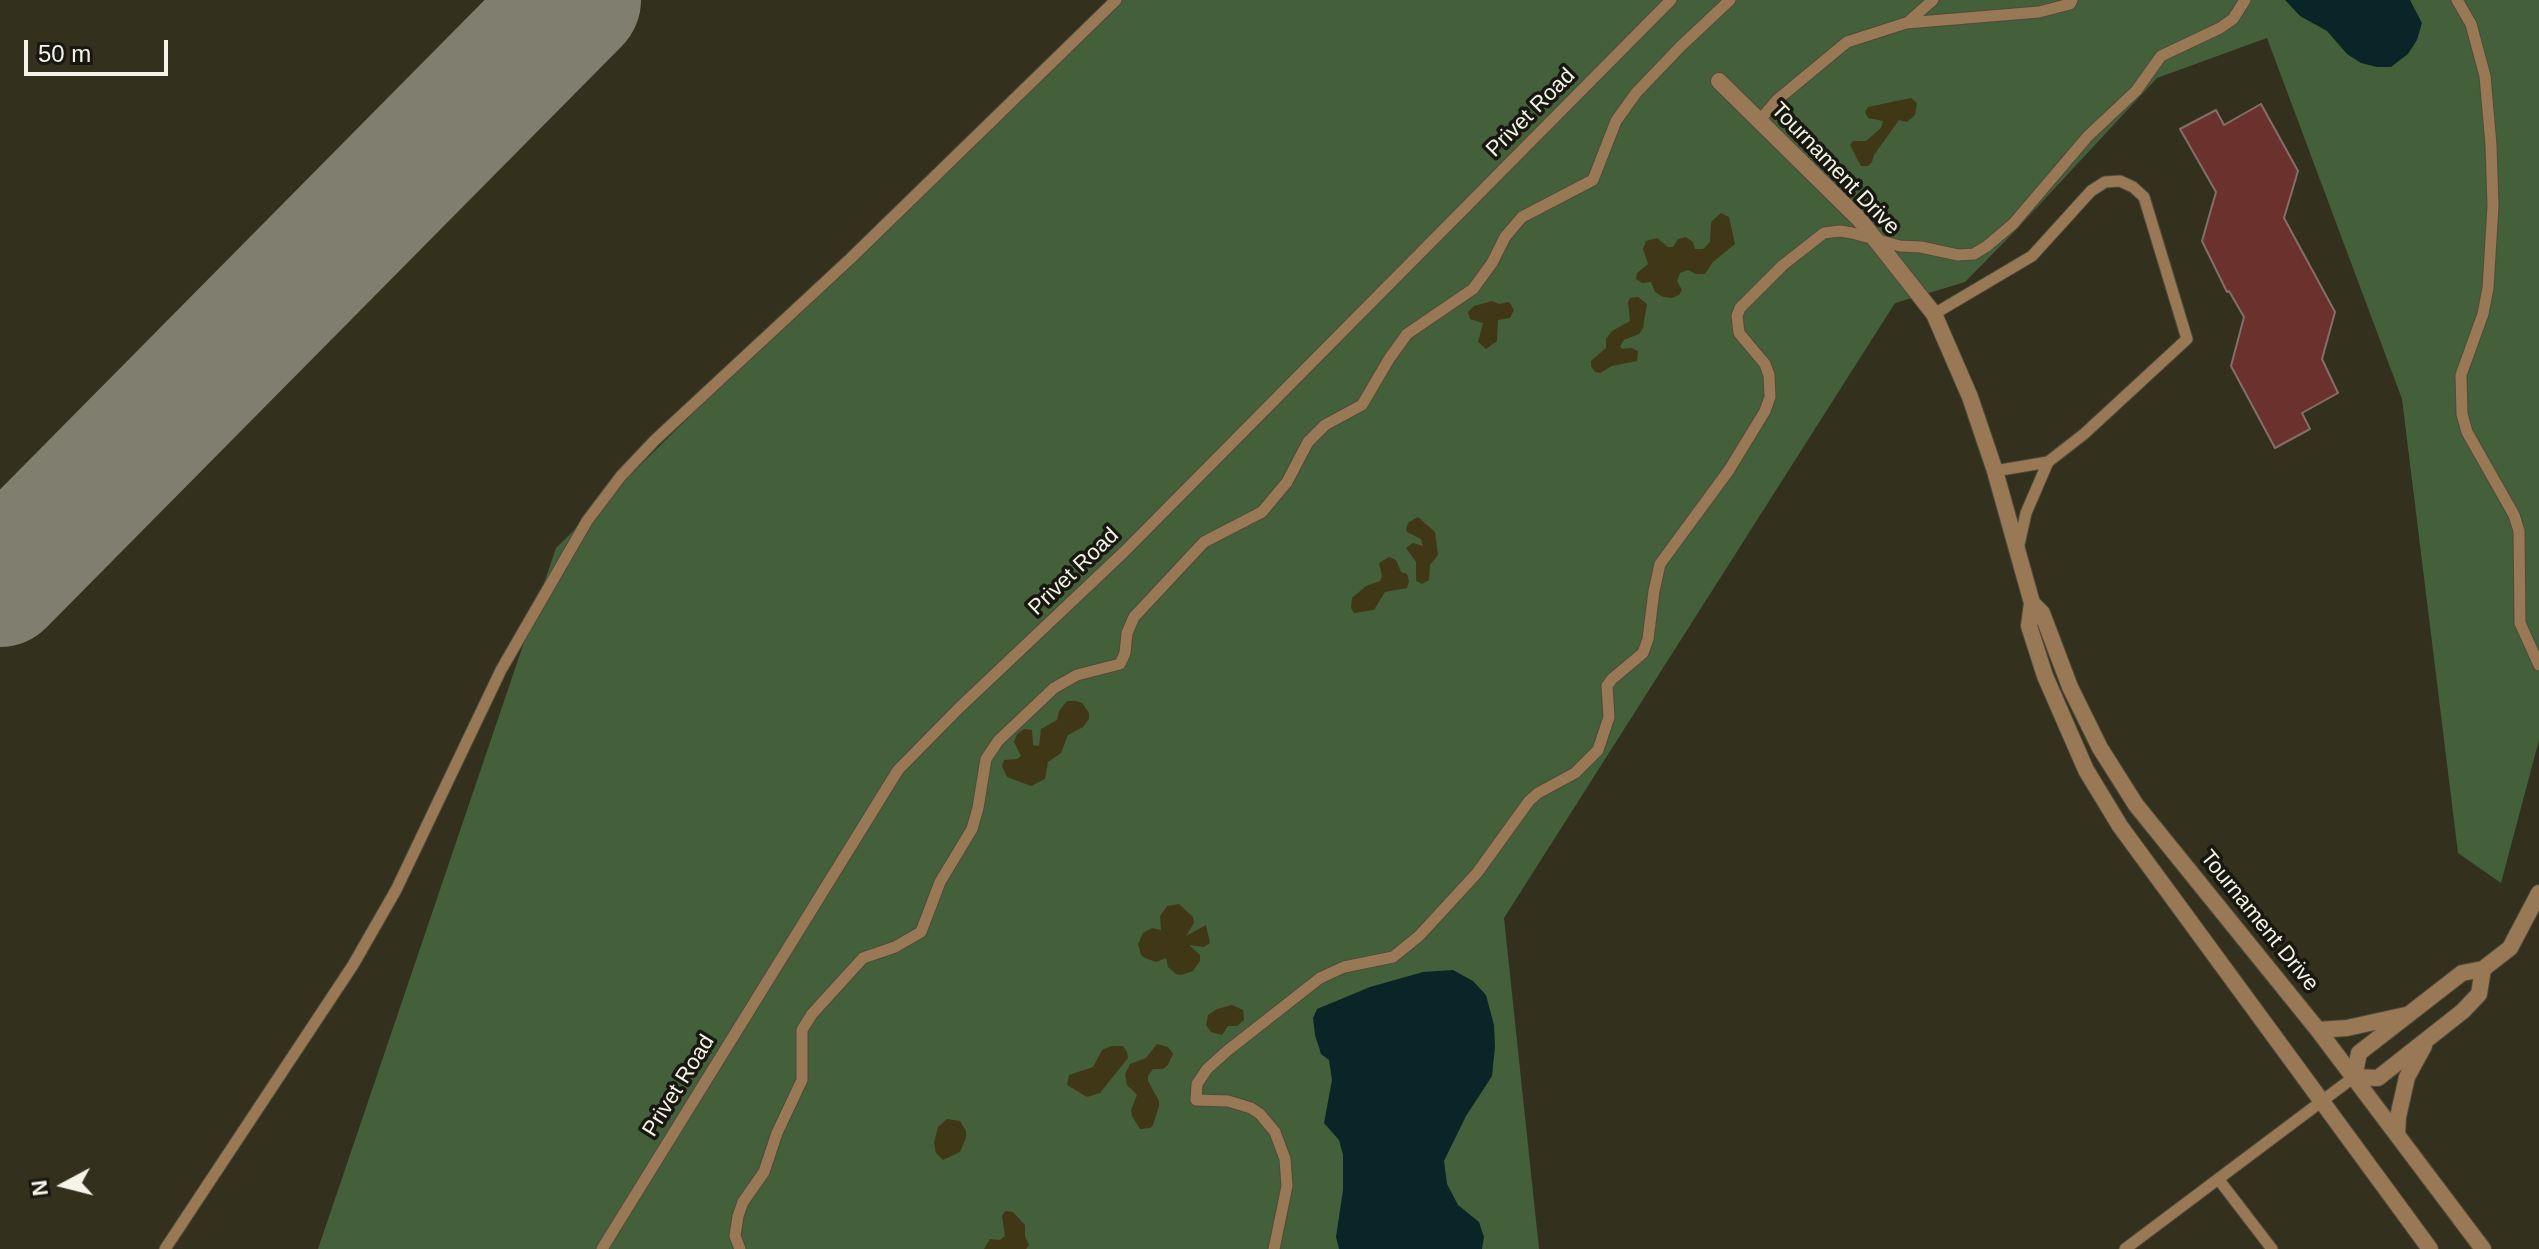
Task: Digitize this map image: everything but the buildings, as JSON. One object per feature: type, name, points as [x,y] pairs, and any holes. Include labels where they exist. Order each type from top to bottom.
[{"type":"street","name":"Tournament Drive","points":[[1719,81],[1860,220],[1934,314],[1970,397],[1995,471],[2032,603],[2029,626],[2045,676],[2070,736],[2102,797],[2226,974],[2430,1249]]},
{"type":"street","name":"Tournament Drive","points":[[2032,603],[2042,613],[2070,687],[2100,748],[2136,805],[2318,1030],[2483,1249]]},
{"type":"street","points":[[2483,969],[2479,994],[2428,1041],[2378,1078],[2354,1077],[2359,1053],[2462,973],[2483,969],[2510,948],[2539,893]]},
{"type":"street","points":[[2318,1030],[2347,1028],[2411,1014]]},
{"type":"street","points":[[2397,1135],[2407,1077],[2428,1041]]},
{"type":"lane","points":[[165,1249],[353,965],[396,890],[501,670],[587,521],[621,476],[1116,0]]},
{"type":"lane","name":"Privet Road","points":[[602,1249],[898,770],[1124,552],[1671,0]]},
{"type":"lane","points":[[740,1249],[735,1236],[743,1202],[764,1172],[777,1133],[802,1080],[802,1030],[812,1014],[863,958],[895,947],[921,932],[940,882],[972,829],[986,759],[998,741],[1054,688],[1077,675],[1120,664],[1134,617],[1204,542],[1262,512],[1287,482],[1308,442],[1325,425],[1362,405],[1407,334],[1473,289],[1492,263],[1505,237],[1522,217],[1593,180],[1616,121],[1636,93],[1730,0]]},
{"type":"lane","points":[[1906,23],[1933,0]]},
{"type":"lane","points":[[1759,121],[1777,100],[1847,42],[1906,23],[2039,12],[2070,4],[2072,0]]},
{"type":"lane","points":[[1274,1249],[1287,1186],[1285,1159],[1275,1132],[1251,1108],[1228,1101],[1196,1100],[1197,1084],[1207,1069],[1227,1051],[1320,978],[1344,967],[1393,957],[1419,936],[1477,873],[1529,801],[1575,773],[1598,750],[1609,717],[1607,686],[1643,653],[1648,639],[1660,564],[1729,470],[1765,411],[1770,397],[1765,364],[1739,333],[1737,316],[1740,308],[1776,271],[1824,233],[1840,231],[1958,255],[1974,254],[2013,224],[2088,136],[2136,91],[2161,56],[2220,28],[2233,19],[2245,0]]},
{"type":"lane","points":[[2457,0],[2471,24],[2485,76],[2493,206],[2488,288],[2483,314],[2461,375],[2462,414],[2467,432],[2514,515],[2519,531],[2520,623],[2539,665]]},
{"type":"lane","points":[[1934,314],[2032,256],[2091,191],[2105,182],[2120,181],[2144,197],[2187,339],[2084,434],[2048,462],[1995,471]]},
{"type":"lane","points":[[2017,554],[2026,513],[2048,462]]},
{"type":"lane","points":[[2125,1249],[2354,1077]]},
{"type":"lane","points":[[2219,1180],[2272,1249]]},
{"type":"green space","points":[[1113,0],[2539,0],[2539,740],[2501,883],[2458,853],[2402,399],[2267,38],[2157,78],[1965,282],[1895,303],[1504,918],[1539,1249],[318,1249],[556,548]]},
{"type":"sand","points":[[1911,98],[1917,103],[1915,115],[1907,122],[1899,120],[1872,162],[1861,166],[1850,145],[1853,141],[1866,141],[1881,128],[1883,121],[1868,118],[1865,112],[1868,107]]},
{"type":"sand","points":[[1721,213],[1729,217],[1735,244],[1713,262],[1705,274],[1688,270],[1680,273],[1677,281],[1682,290],[1679,295],[1663,297],[1655,292],[1651,282],[1642,283],[1636,279],[1637,273],[1648,264],[1643,249],[1646,241],[1657,238],[1668,247],[1673,247],[1678,239],[1686,237],[1693,242],[1695,249],[1703,249],[1710,242],[1711,222]]},
{"type":"sand","points":[[1638,297],[1647,304],[1643,328],[1620,346],[1638,351],[1637,361],[1595,372],[1591,361],[1606,348],[1606,339],[1612,331],[1630,321],[1628,302],[1630,298]]},
{"type":"sand","points":[[1492,301],[1499,304],[1509,302],[1514,310],[1510,318],[1498,320],[1497,341],[1486,349],[1478,342],[1483,323],[1470,319],[1468,312],[1474,306]]},
{"type":"sand","points":[[1418,517],[1435,532],[1438,555],[1430,565],[1429,580],[1422,584],[1416,581],[1416,562],[1406,548],[1413,543],[1423,546],[1421,539],[1407,532],[1406,528]]},
{"type":"sand","points":[[1389,557],[1396,560],[1401,572],[1407,574],[1407,588],[1385,592],[1374,610],[1354,613],[1352,598],[1366,586],[1380,581],[1379,563]]},
{"type":"sand","points":[[1067,701],[1082,703],[1089,713],[1089,719],[1083,727],[1068,735],[1061,753],[1048,762],[1045,779],[1031,786],[1007,777],[1002,766],[1004,760],[1021,756],[1014,742],[1017,734],[1024,729],[1032,730],[1033,745],[1039,746],[1041,729],[1057,720],[1059,711]]},
{"type":"sand","points":[[1179,904],[1193,917],[1194,923],[1186,936],[1206,925],[1210,943],[1204,947],[1189,945],[1200,955],[1200,961],[1193,971],[1181,975],[1168,967],[1166,958],[1156,962],[1145,958],[1138,944],[1143,933],[1152,928],[1161,930],[1160,916],[1167,906]]},
{"type":"sand","points":[[1232,1005],[1243,1010],[1244,1020],[1237,1026],[1228,1026],[1222,1035],[1211,1032],[1206,1025],[1208,1015]]},
{"type":"sand","points":[[1157,1044],[1168,1047],[1173,1054],[1168,1065],[1163,1069],[1153,1069],[1148,1076],[1159,1106],[1153,1125],[1140,1129],[1131,1110],[1137,1095],[1127,1085],[1125,1074],[1130,1064],[1146,1058]]},
{"type":"sand","points":[[1123,1046],[1128,1058],[1100,1093],[1087,1097],[1067,1085],[1069,1075],[1093,1067],[1102,1050]]},
{"type":"sand","points":[[947,1119],[960,1121],[966,1138],[960,1152],[943,1160],[936,1153],[934,1143],[938,1127]]},
{"type":"sand","points":[[1005,1211],[1013,1212],[1025,1225],[1029,1245],[1026,1249],[984,1249],[990,1239],[1000,1240],[1005,1236],[1002,1216]]},
{"type":"water","points":[[2285,0],[2410,0],[2422,23],[2417,40],[2408,54],[2391,67],[2377,67],[2361,63],[2347,54],[2327,31],[2300,16]]},
{"type":"water","points":[[1453,970],[1473,981],[1486,995],[1494,1025],[1492,1076],[1466,1116],[1444,1161],[1447,1184],[1458,1205],[1479,1222],[1484,1237],[1482,1249],[1339,1249],[1336,1237],[1343,1190],[1343,1155],[1339,1140],[1324,1123],[1332,1080],[1329,1060],[1321,1054],[1315,1035],[1313,1018],[1317,1009],[1370,987],[1423,972]]},
{"type":"runway","points":[[0,582],[576,0]]}]
